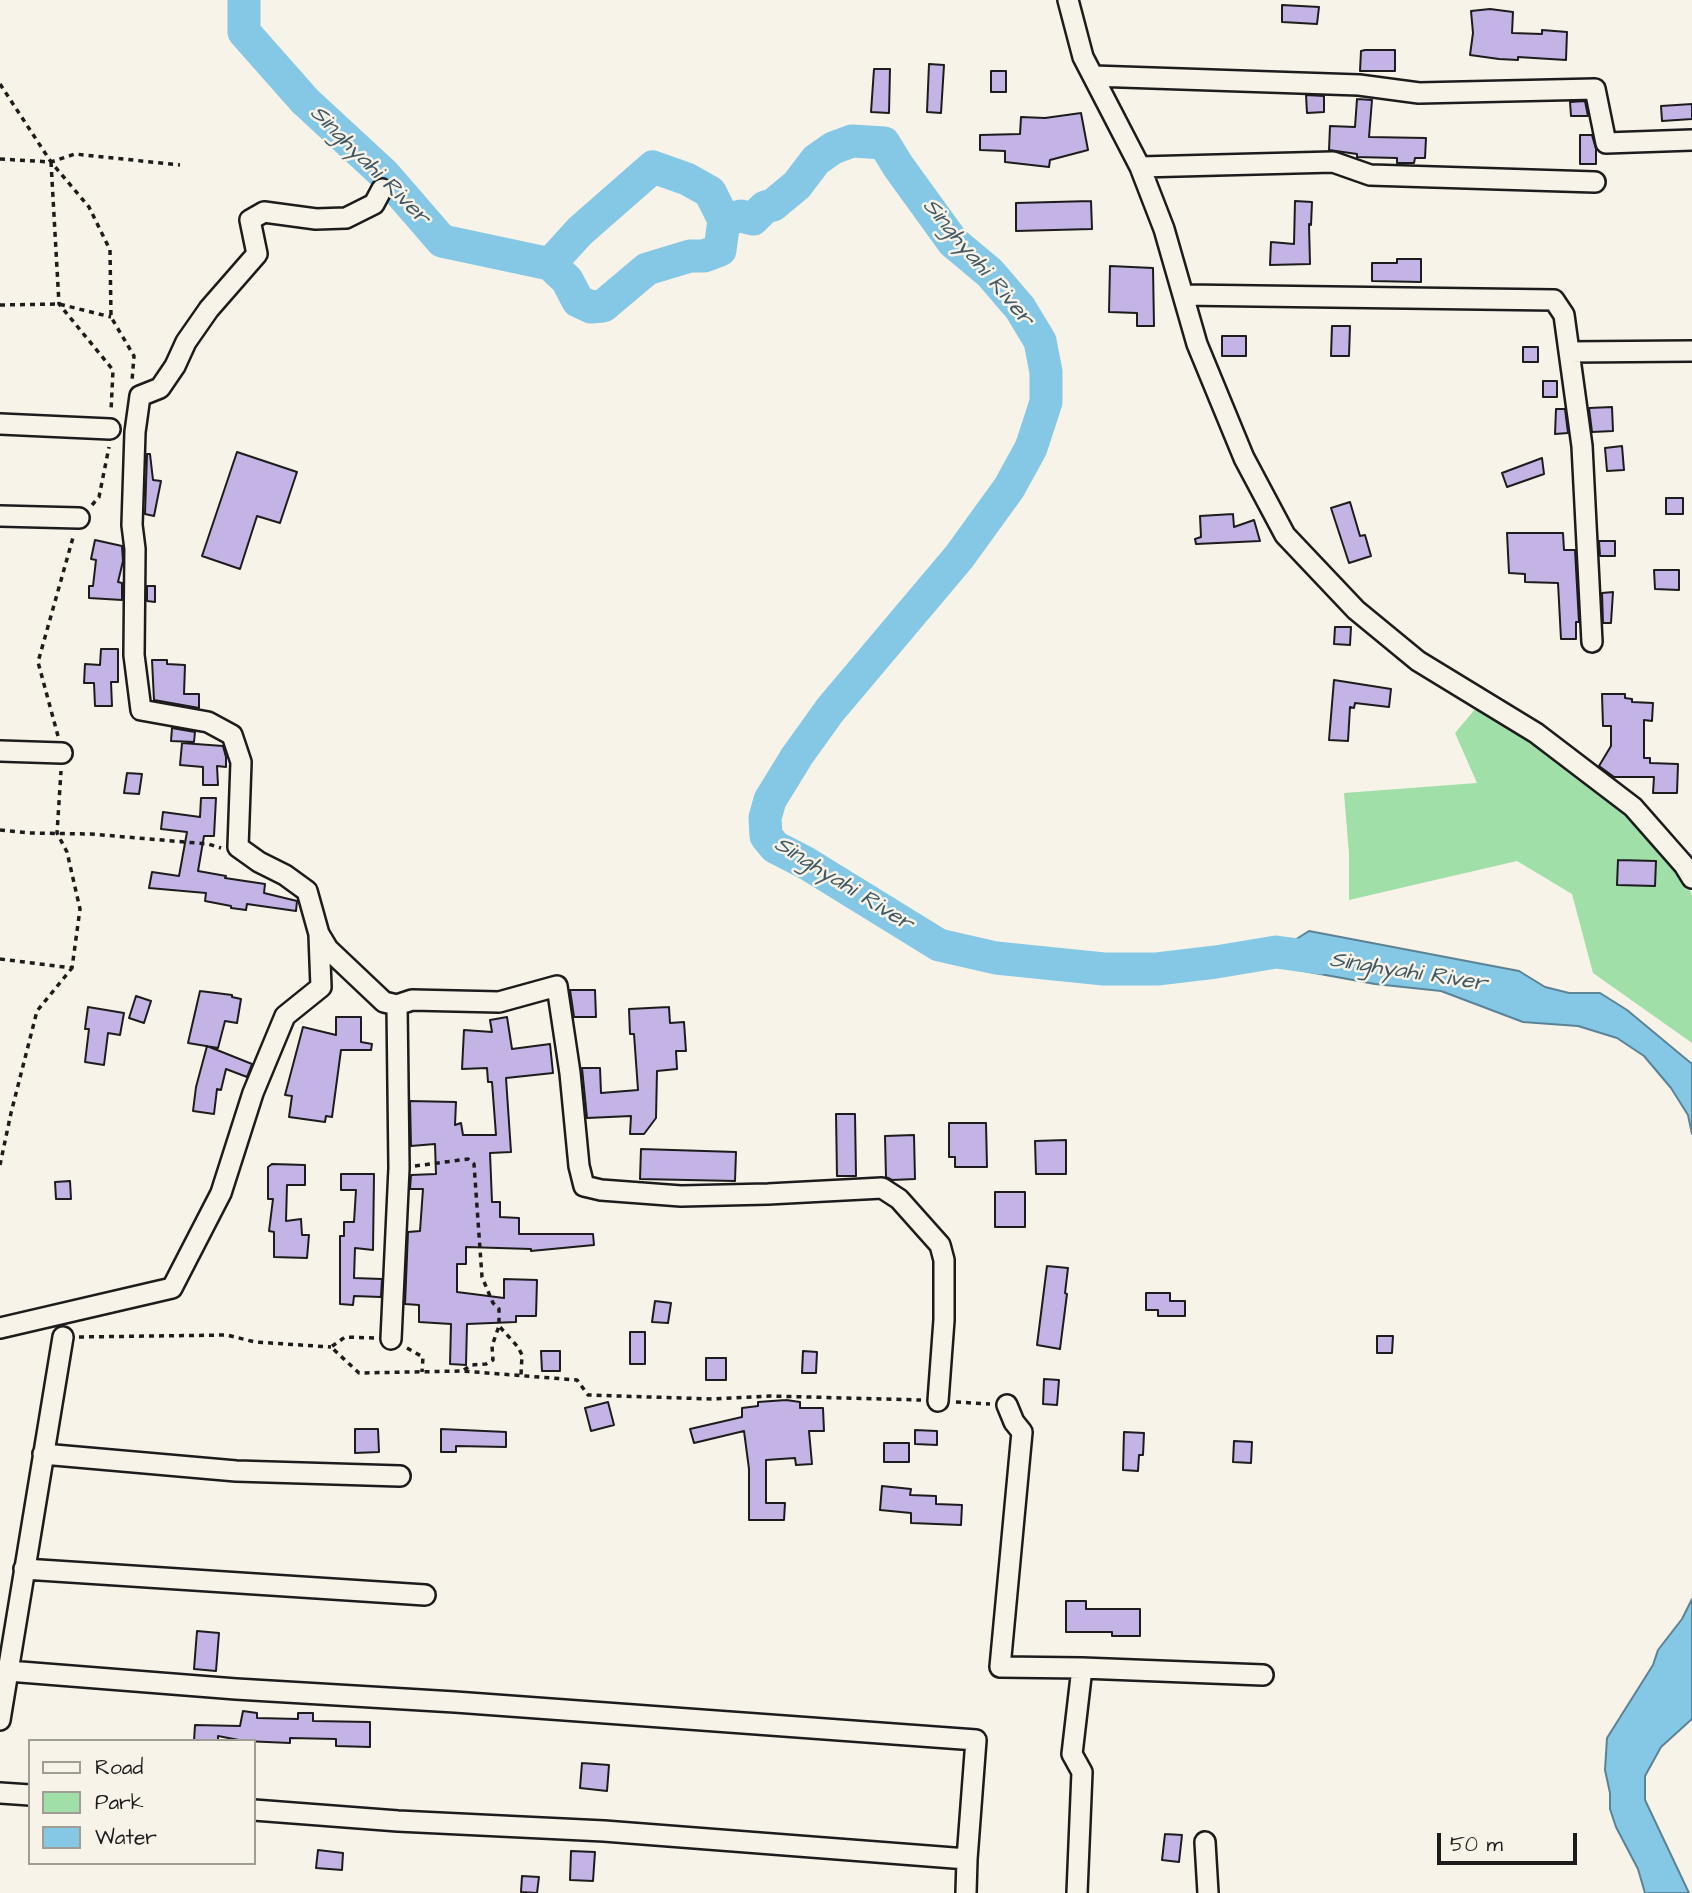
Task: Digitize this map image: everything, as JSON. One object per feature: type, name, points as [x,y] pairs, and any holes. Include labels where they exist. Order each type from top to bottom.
[{"type":"street","points":[[1068,0],[1083,57],[1140,167],[1164,229],[1197,344],[1244,458],[1285,535],[1356,610],[1418,661],[1536,733],[1633,807],[1684,865],[1692,878]]},
{"type":"street","points":[[1093,76],[1359,85],[1419,93],[1595,89],[1606,143],[1692,140]]},
{"type":"street","points":[[1140,167],[1333,162],[1370,175],[1595,182]]},
{"type":"street","points":[[0,1328],[172,1288],[221,1193],[253,1093],[285,1016],[321,987],[319,934],[307,891],[238,847],[241,762],[232,735],[208,722],[141,710],[134,655],[135,550],[132,525],[135,432],[140,396],[160,388],[175,366],[186,342],[209,309],[257,254],[250,220],[264,212],[316,219],[346,218],[374,204],[382,189]]},
{"type":"street","points":[[1183,295],[1553,300],[1564,315],[1582,446],[1592,642]]},
{"type":"street","points":[[1569,352],[1692,351]]},
{"type":"street","points":[[0,424],[110,429]]},
{"type":"street","points":[[0,516],[79,518]]},
{"type":"street","points":[[0,751],[62,753]]},
{"type":"street","points":[[319,934],[328,949],[384,1002],[397,1005],[412,1000],[499,1002],[557,986],[570,1073],[579,1166],[584,1186],[601,1190],[681,1196],[882,1188],[899,1199],[940,1245],[944,1260],[944,1320],[938,1401]]},
{"type":"street","points":[[391,1339],[399,1168],[397,1005]]},
{"type":"street","points":[[0,1720],[63,1337]]},
{"type":"street","points":[[1007,1405],[1014,1422],[1022,1432],[1000,1667],[1263,1675]]},
{"type":"street","points":[[43,1454],[236,1471],[400,1476]]},
{"type":"street","points":[[24,1569],[425,1594]]},
{"type":"street","points":[[1077,1893],[1082,1772],[1072,1754],[1082,1668]]},
{"type":"street","points":[[8,1671],[976,1740],[966,1893]]},
{"type":"street","points":[[0,1793],[28,1795]]},
{"type":"street","points":[[256,1810],[398,1821],[604,1830],[967,1859]]},
{"type":"street","points":[[1205,1842],[1208,1893]]},
{"type":"path","points":[[0,84],[51,162],[89,206],[110,250],[111,317],[134,356],[132,382]]},
{"type":"path","points":[[0,159],[51,162],[75,154],[180,165]]},
{"type":"path","points":[[0,1165],[10,1113],[37,1011],[72,968],[80,909],[67,852],[57,834],[62,753],[38,663],[79,518],[99,497],[108,455],[113,370],[59,304],[51,162]]},
{"type":"path","points":[[0,304],[59,304],[111,317]]},
{"type":"path","points":[[0,830],[91,834],[208,844],[253,858]]},
{"type":"path","points":[[0,959],[72,968]]},
{"type":"path","points":[[399,1168],[468,1159],[474,1164],[482,1277],[493,1303],[499,1309],[499,1326],[492,1346],[493,1360],[486,1364],[471,1365],[462,1371]]},
{"type":"path","points":[[499,1326],[523,1355],[521,1376]]},
{"type":"path","points":[[63,1337],[227,1335],[255,1342],[331,1347],[359,1373],[462,1371],[577,1380],[588,1395],[712,1399],[770,1396],[1007,1405]]},
{"type":"path","points":[[331,1347],[345,1337],[391,1339],[423,1357],[422,1372]]},
{"type":"green space","points":[[1476,708],[1542,749],[1628,816],[1682,876],[1692,895],[1692,1043],[1593,973],[1572,894],[1517,861],[1349,900],[1349,854],[1344,793],[1477,783],[1455,733]]},
{"type":"water","points":[[1309,931],[1519,971],[1545,987],[1569,993],[1600,993],[1627,1010],[1692,1064],[1692,1134],[1688,1115],[1671,1088],[1644,1056],[1617,1038],[1578,1026],[1523,1022],[1441,991],[1375,984],[1298,970],[1276,952]]},
{"type":"water","points":[[1692,1599],[1692,1719],[1661,1747],[1645,1776],[1645,1800],[1689,1893],[1645,1893],[1638,1869],[1616,1827],[1610,1809],[1605,1770],[1607,1738],[1653,1665],[1658,1650],[1682,1619]]},
{"type":"building","points":[[1282,5],[1319,7],[1317,24],[1282,22]]},
{"type":"building","points":[[1490,9],[1513,12],[1512,33],[1542,34],[1542,30],[1567,32],[1566,60],[1518,57],[1518,60],[1470,55],[1473,33],[1471,11]]},
{"type":"building","points":[[1395,50],[1395,71],[1360,71],[1361,51]]},
{"type":"building","points":[[929,64],[944,65],[941,113],[927,112]]},
{"type":"building","points":[[874,69],[890,69],[889,113],[871,112]]},
{"type":"building","points":[[991,71],[1006,71],[1006,92],[991,92]]},
{"type":"building","points":[[1306,95],[1324,96],[1324,112],[1307,113]]},
{"type":"building","points":[[1357,99],[1372,100],[1369,137],[1426,138],[1425,158],[1415,158],[1414,163],[1397,163],[1397,158],[1357,157],[1357,154],[1329,150],[1330,126],[1355,127]]},
{"type":"building","points":[[1585,101],[1588,116],[1571,116],[1570,102]]},
{"type":"building","points":[[1692,104],[1692,119],[1662,121],[1661,106]]},
{"type":"building","points":[[1081,113],[1088,150],[1050,160],[1049,167],[1005,162],[1005,151],[980,150],[980,135],[1020,134],[1021,117],[1045,118]]},
{"type":"building","points":[[1580,135],[1592,135],[1596,164],[1580,164]]},
{"type":"building","points":[[1091,201],[1092,229],[1016,231],[1016,203]]},
{"type":"building","points":[[1295,201],[1312,202],[1311,225],[1309,224],[1310,264],[1270,265],[1271,242],[1294,244]]},
{"type":"building","points":[[1397,259],[1421,259],[1421,282],[1372,281],[1372,263],[1397,263]]},
{"type":"building","points":[[1110,266],[1153,268],[1154,326],[1137,326],[1137,313],[1109,312]]},
{"type":"building","points":[[1332,326],[1350,326],[1349,356],[1331,356]]},
{"type":"building","points":[[1222,336],[1246,336],[1246,356],[1222,356]]},
{"type":"building","points":[[1523,347],[1538,347],[1538,362],[1523,362]]},
{"type":"building","points":[[1543,381],[1557,381],[1557,397],[1543,397]]},
{"type":"building","points":[[1612,407],[1613,431],[1592,432],[1589,408]]},
{"type":"building","points":[[1556,409],[1565,409],[1568,433],[1555,434]]},
{"type":"building","points":[[1622,446],[1624,470],[1607,471],[1605,448]]},
{"type":"building","points":[[237,452],[297,472],[280,523],[257,516],[240,569],[202,556]]},
{"type":"building","points":[[147,454],[150,454],[153,480],[161,481],[154,516],[145,514]]},
{"type":"building","points":[[1542,458],[1544,474],[1507,487],[1502,473]]},
{"type":"building","points":[[1666,498],[1683,498],[1683,514],[1666,514]]},
{"type":"building","points":[[1350,502],[1360,536],[1365,535],[1371,556],[1349,563],[1331,508]]},
{"type":"building","points":[[1233,514],[1234,527],[1254,520],[1260,541],[1196,544],[1195,539],[1201,537],[1200,516]]},
{"type":"building","points":[[1507,533],[1563,533],[1564,550],[1575,550],[1579,622],[1576,622],[1576,639],[1561,639],[1558,583],[1525,582],[1525,574],[1509,573]]},
{"type":"building","points":[[95,540],[122,546],[123,561],[118,582],[122,583],[122,600],[89,598],[89,586],[93,586],[96,560],[91,559]]},
{"type":"building","points":[[1599,541],[1615,541],[1615,556],[1600,556]]},
{"type":"building","points":[[1654,570],[1679,570],[1679,590],[1655,589]]},
{"type":"building","points":[[147,586],[155,586],[155,602],[147,601]]},
{"type":"building","points":[[1613,592],[1611,623],[1603,623],[1602,593]]},
{"type":"building","points":[[1335,627],[1351,627],[1350,645],[1334,644]]},
{"type":"building","points":[[101,649],[118,649],[118,682],[111,682],[112,706],[95,706],[94,683],[84,683],[85,664],[100,665]]},
{"type":"building","points":[[152,660],[167,660],[167,664],[185,665],[184,694],[199,694],[199,708],[154,700]]},
{"type":"building","points":[[1334,680],[1391,689],[1389,707],[1355,703],[1354,708],[1350,707],[1348,741],[1329,740]]},
{"type":"building","points":[[1602,694],[1625,694],[1625,698],[1632,699],[1632,702],[1653,703],[1652,721],[1644,720],[1644,758],[1650,758],[1650,763],[1678,764],[1677,793],[1653,793],[1654,777],[1614,777],[1599,766],[1611,746],[1611,726],[1603,726]]},
{"type":"building","points":[[172,728],[195,732],[194,742],[171,741]]},
{"type":"building","points":[[182,743],[223,746],[226,767],[217,766],[218,785],[203,785],[203,767],[180,765]]},
{"type":"building","points":[[127,773],[142,774],[139,794],[124,793]]},
{"type":"building","points":[[201,798],[216,798],[214,836],[204,836],[198,871],[265,884],[264,893],[297,901],[296,911],[247,904],[246,910],[231,908],[205,901],[206,893],[149,888],[152,872],[179,876],[187,832],[161,829],[163,812],[200,817]]},
{"type":"building","points":[[1618,860],[1656,861],[1655,886],[1617,885]]},
{"type":"building","points":[[570,990],[595,990],[596,1017],[574,1017]]},
{"type":"building","points":[[200,991],[232,995],[241,999],[237,1023],[225,1021],[218,1048],[188,1043]]},
{"type":"building","points":[[136,996],[151,1001],[144,1023],[129,1018]]},
{"type":"building","points":[[88,1007],[124,1013],[120,1035],[108,1033],[104,1065],[85,1062],[89,1029],[85,1029]]},
{"type":"building","points":[[669,1007],[670,1023],[684,1022],[686,1051],[676,1051],[677,1069],[657,1071],[656,1118],[644,1134],[630,1134],[631,1116],[587,1118],[582,1068],[600,1068],[601,1093],[638,1090],[634,1034],[630,1034],[629,1009]]},
{"type":"building","points":[[336,1017],[361,1017],[361,1042],[372,1044],[371,1050],[341,1050],[332,1117],[326,1116],[325,1122],[289,1117],[292,1096],[285,1095],[303,1027],[336,1035]]},
{"type":"building","points":[[507,1017],[512,1049],[550,1044],[553,1073],[506,1078],[511,1152],[490,1153],[492,1202],[500,1202],[500,1217],[519,1218],[519,1234],[593,1234],[594,1245],[531,1251],[466,1247],[466,1264],[457,1264],[457,1292],[504,1298],[504,1279],[537,1280],[536,1316],[516,1316],[516,1322],[467,1324],[466,1365],[450,1364],[451,1324],[419,1322],[419,1305],[405,1304],[408,1232],[420,1231],[423,1189],[410,1189],[411,1175],[436,1174],[435,1144],[411,1146],[410,1101],[456,1102],[455,1125],[461,1123],[463,1135],[496,1135],[492,1082],[488,1082],[487,1068],[462,1069],[464,1030],[492,1032],[490,1020]]},
{"type":"building","points":[[207,1046],[252,1064],[247,1077],[226,1069],[221,1090],[217,1089],[214,1114],[193,1111],[196,1087]]},
{"type":"building","points":[[836,1114],[855,1114],[856,1176],[837,1176]]},
{"type":"building","points":[[949,1123],[986,1123],[987,1167],[955,1167],[955,1157],[949,1157]]},
{"type":"building","points":[[914,1135],[915,1179],[892,1180],[886,1177],[885,1136]]},
{"type":"building","points":[[1066,1140],[1066,1174],[1036,1174],[1035,1141]]},
{"type":"building","points":[[641,1149],[736,1152],[735,1181],[640,1179]]},
{"type":"building","points":[[272,1164],[305,1165],[305,1185],[287,1185],[286,1221],[301,1219],[302,1235],[309,1235],[307,1258],[274,1257],[274,1232],[269,1231],[273,1199],[268,1199],[268,1167]]},
{"type":"building","points":[[341,1174],[374,1174],[373,1250],[355,1248],[354,1278],[382,1279],[381,1297],[354,1296],[353,1305],[340,1304],[340,1236],[344,1236],[344,1222],[354,1222],[356,1190],[341,1190]]},
{"type":"building","points":[[70,1181],[71,1199],[56,1199],[55,1182]]},
{"type":"building","points":[[995,1192],[1025,1192],[1025,1227],[995,1227]]},
{"type":"building","points":[[1047,1266],[1068,1268],[1060,1349],[1037,1345]]},
{"type":"building","points":[[1146,1293],[1170,1293],[1170,1301],[1185,1301],[1185,1316],[1158,1316],[1158,1310],[1146,1310]]},
{"type":"building","points":[[655,1301],[671,1303],[668,1323],[652,1322]]},
{"type":"building","points":[[630,1332],[645,1332],[645,1364],[630,1364]]},
{"type":"building","points":[[1377,1336],[1393,1336],[1392,1353],[1377,1353]]},
{"type":"building","points":[[541,1351],[560,1351],[560,1371],[542,1371]]},
{"type":"building","points":[[803,1351],[817,1352],[816,1373],[802,1373]]},
{"type":"building","points":[[706,1358],[726,1358],[726,1380],[706,1380]]},
{"type":"building","points":[[1044,1379],[1059,1380],[1057,1405],[1043,1404]]},
{"type":"building","points":[[608,1402],[614,1425],[591,1431],[585,1408]]},
{"type":"building","points":[[758,1402],[800,1402],[800,1408],[823,1408],[824,1431],[809,1431],[812,1464],[796,1465],[795,1458],[766,1460],[766,1503],[785,1503],[784,1520],[749,1520],[749,1469],[744,1431],[694,1443],[690,1429],[742,1417],[742,1408],[758,1406]]},
{"type":"building","points":[[355,1429],[378,1429],[379,1452],[355,1453]]},
{"type":"building","points":[[441,1429],[506,1432],[506,1447],[456,1446],[456,1452],[441,1452]]},
{"type":"building","points":[[915,1430],[937,1431],[937,1445],[915,1444]]},
{"type":"building","points":[[1124,1432],[1144,1433],[1143,1455],[1139,1455],[1138,1471],[1123,1470]]},
{"type":"building","points":[[1234,1441],[1252,1442],[1251,1463],[1233,1462]]},
{"type":"building","points":[[884,1443],[909,1443],[909,1462],[884,1462]]},
{"type":"building","points":[[882,1486],[911,1489],[910,1495],[936,1496],[936,1504],[962,1505],[961,1525],[911,1523],[911,1513],[880,1510]]},
{"type":"building","points":[[1066,1601],[1086,1601],[1086,1609],[1140,1609],[1140,1636],[1112,1636],[1112,1632],[1066,1632]]},
{"type":"building","points":[[197,1631],[219,1633],[216,1671],[194,1669]]},
{"type":"building","points":[[243,1711],[257,1713],[257,1718],[298,1719],[298,1713],[313,1713],[313,1721],[370,1722],[370,1747],[336,1746],[336,1739],[290,1738],[290,1743],[218,1736],[218,1739],[194,1739],[195,1725],[240,1726]]},
{"type":"building","points":[[582,1763],[609,1765],[607,1791],[580,1788]]},
{"type":"building","points":[[1165,1834],[1182,1835],[1179,1862],[1162,1860]]},
{"type":"building","points":[[318,1850],[343,1853],[342,1870],[316,1868]]},
{"type":"building","points":[[571,1851],[595,1852],[593,1881],[570,1880]]},
{"type":"building","points":[[522,1876],[539,1877],[537,1893],[521,1892]]},
{"type":"waterway","name":"Singhyahi River","points":[[244,0],[244,32],[305,101],[384,174],[442,241],[550,264],[580,231],[653,167],[687,179],[710,192],[724,220],[741,216],[753,219],[765,207],[773,205],[797,185],[816,160],[833,148],[852,141],[884,143],[953,242],[990,273],[1020,308],[1040,341],[1046,372],[1046,402],[1031,448],[1009,488],[959,557],[830,710],[797,756],[770,800],[765,818],[766,836],[775,847],[806,863],[939,945],[996,958],[1104,969],[1157,969],[1276,952],[1320,958]]},
{"type":"waterway","name":"Singhyahi River","points":[[550,264],[567,280],[578,301],[591,307],[603,306],[647,269],[720,250],[724,220]]}]
